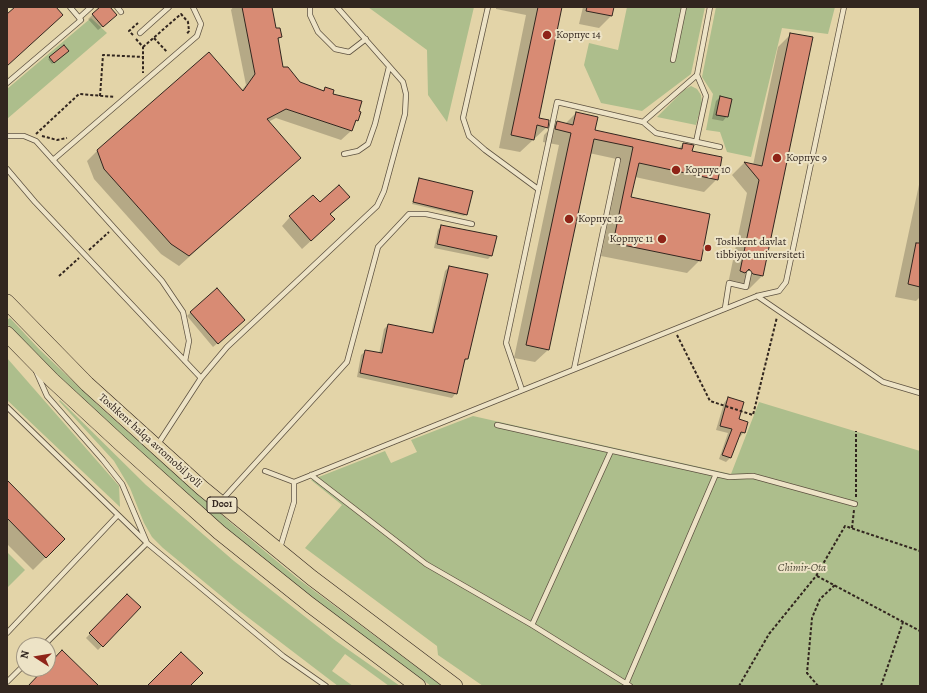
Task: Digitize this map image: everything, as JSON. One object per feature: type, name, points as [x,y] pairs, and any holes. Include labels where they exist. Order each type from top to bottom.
[{"type":"highway","name":"Toshkent halqa avtomobil yo'li","points":[[7,302],[66,363],[156,447],[220,503],[279,552],[455,686]]},
{"type":"highway","name":"Toshkent halqa avtomobil yo'li","points":[[7,334],[31,359],[125,448],[219,532],[418,686]]},
{"type":"lane","points":[[70,7],[79,18]]},
{"type":"lane","points":[[7,83],[81,20],[79,18],[91,7]]},
{"type":"lane","points":[[117,7],[121,12]]},
{"type":"lane","points":[[140,34],[169,7]]},
{"type":"lane","points":[[53,160],[197,36],[201,24],[193,7]]},
{"type":"lane","points":[[310,7],[310,15],[318,32],[335,49],[349,52],[366,40]]},
{"type":"lane","points":[[156,447],[200,378],[227,347],[377,206],[384,191],[405,114],[406,94],[403,82],[337,7]]},
{"type":"lane","points":[[488,7],[463,118],[469,136],[485,150],[538,189]]},
{"type":"lane","points":[[673,60],[684,7]]},
{"type":"lane","points":[[643,122],[696,74],[710,7]]},
{"type":"lane","points":[[265,470],[294,482],[725,308],[756,296],[779,291],[786,282],[844,7]]},
{"type":"lane","points":[[344,154],[358,151],[368,144],[375,124],[389,67]]},
{"type":"lane","points":[[696,74],[706,96],[696,142]]},
{"type":"lane","points":[[522,390],[506,343],[557,102],[643,122],[656,133],[720,147]]},
{"type":"lane","points":[[7,136],[24,136],[36,141],[151,269],[183,312],[189,341],[185,361]]},
{"type":"lane","points":[[574,369],[618,160]]},
{"type":"lane","points":[[7,170],[35,202],[200,378]]},
{"type":"lane","points":[[220,503],[346,362],[378,247],[409,214],[426,214],[472,224]]},
{"type":"lane","points":[[725,308],[729,283],[746,286],[749,273]]},
{"type":"lane","points":[[756,296],[883,382],[920,393]]},
{"type":"lane","points":[[31,359],[47,396],[122,484],[147,543]]},
{"type":"lane","points":[[7,407],[147,543],[283,656],[326,686]]},
{"type":"lane","points":[[497,425],[729,477],[753,476],[855,504]]},
{"type":"lane","points":[[532,625],[611,451]]},
{"type":"lane","points":[[311,475],[426,564],[532,625],[628,685],[716,474]]},
{"type":"lane","points":[[279,552],[294,502],[294,482]]},
{"type":"lane","points":[[7,633],[118,515]]},
{"type":"lane","points":[[52,637],[147,543]]},
{"type":"lane","points":[[7,682],[16,673]]},
{"type":"path","points":[[148,70],[143,75],[143,47],[181,14],[188,22],[189,31],[184,38]]},
{"type":"path","points":[[154,38],[172,58]]},
{"type":"path","points":[[163,57],[168,52]]},
{"type":"path","points":[[100,96],[103,55],[144,57]]},
{"type":"path","points":[[69,137],[57,140],[45,138],[35,133],[79,94],[118,98],[112,102]]},
{"type":"path","points":[[674,329],[710,401],[753,415],[779,311]]},
{"type":"path","points":[[852,528],[855,504],[856,431]]},
{"type":"path","points":[[739,686],[769,634],[816,576],[845,526],[920,551]]},
{"type":"path","points":[[816,576],[920,631]]},
{"type":"path","points":[[818,686],[807,673],[812,618],[820,599],[834,586]]},
{"type":"path","points":[[881,686],[903,622]]},
{"type":"green space","points":[[368,7],[474,7],[447,122],[428,95],[427,50]]},
{"type":"green space","points":[[627,7],[705,7],[691,74],[642,111],[601,103],[584,65],[589,43],[618,50]]},
{"type":"green space","points":[[716,7],[835,7],[828,34],[782,28],[751,157],[727,152],[720,132],[706,130],[713,94],[702,77]]},
{"type":"green space","points":[[91,18],[107,33],[7,119],[7,89]]},
{"type":"green space","points":[[691,86],[697,89],[701,95],[702,103],[696,125],[657,117],[684,90]]},
{"type":"green space","points":[[10,318],[39,349],[101,408],[231,523],[297,578],[442,686],[431,686],[293,584],[227,529],[98,413],[35,353],[7,324],[7,320]]},
{"type":"green space","points":[[7,358],[119,486],[120,507],[7,400]]},
{"type":"green space","points":[[60,400],[146,485],[234,561],[336,641],[400,686],[389,686],[345,654],[332,671],[353,686],[338,686],[237,609],[163,548],[152,537],[144,523],[130,488],[114,461],[59,401]]},
{"type":"green space","name":"Chimir-Ota","points":[[759,402],[920,451],[920,686],[483,686],[438,655],[437,646],[305,548],[342,505],[311,480],[385,451],[391,463],[417,452],[411,440],[473,416],[731,474]]},
{"type":"green space","points":[[7,552],[25,570],[7,588]]},
{"type":"building","points":[[15,7],[56,7],[63,15],[7,66],[7,14]]},
{"type":"building","points":[[100,7],[110,7],[117,15],[103,27],[92,14]]},
{"type":"building","points":[[242,7],[272,7],[276,28],[280,28],[282,37],[278,38],[283,67],[288,67],[300,82],[324,91],[325,87],[334,90],[333,94],[362,101],[359,111],[361,112],[352,131],[286,109],[267,119],[301,158],[189,256],[171,244],[104,169],[97,150],[209,52],[243,91],[255,74]]},
{"type":"building","points":[[538,7],[562,7],[539,118],[549,120],[548,128],[537,125],[534,140],[511,135]]},
{"type":"building","points":[[587,7],[614,7],[612,16],[586,11]]},
{"type":"building","points":[[790,33],[813,37],[763,276],[753,274],[749,269],[745,273],[740,271],[759,180],[744,162],[762,166]]},
{"type":"building","points":[[64,45],[69,51],[54,63],[49,57]]},
{"type":"building","points":[[720,96],[732,99],[728,117],[716,115]]},
{"type":"building","points":[[576,112],[598,117],[595,130],[682,149],[683,143],[694,145],[692,151],[722,157],[718,180],[639,163],[631,197],[710,214],[701,261],[613,243],[633,147],[594,139],[549,350],[526,345],[571,133],[555,129],[557,121],[573,125]]},
{"type":"building","points":[[419,178],[473,191],[467,215],[413,202]]},
{"type":"building","points":[[339,185],[350,197],[330,214],[335,219],[311,241],[289,216],[313,195],[320,202]]},
{"type":"building","points":[[441,225],[497,236],[492,256],[437,244]]},
{"type":"building","points":[[916,243],[920,243],[920,287],[908,284]]},
{"type":"building","points":[[449,266],[488,274],[468,359],[465,359],[457,394],[360,373],[365,350],[382,353],[388,324],[433,333]]},
{"type":"building","points":[[217,288],[245,320],[218,344],[190,312]]},
{"type":"building","points":[[728,397],[744,402],[739,419],[748,422],[745,433],[741,432],[731,458],[722,455],[732,429],[720,426]]},
{"type":"building","points":[[7,480],[65,539],[46,558],[7,518]]},
{"type":"building","points":[[127,594],[141,607],[103,647],[89,633]]},
{"type":"building","points":[[62,650],[99,686],[28,686],[36,677],[56,677],[56,656]]},
{"type":"building","points":[[181,652],[203,673],[190,686],[147,686]]},
{"type":"place","name":"Корпус 14","points":[[547,35]]},
{"type":"place","name":"Корпус 9","points":[[777,158]]},
{"type":"place","name":"Корпус 10","points":[[676,170]]},
{"type":"place","name":"Корпус 12","points":[[569,219]]},
{"type":"place","name":"Корпус 11","points":[[662,239]]},
{"type":"place","name":"Toshkent davlat tibbiyot universiteti","points":[[708,248]]}]
